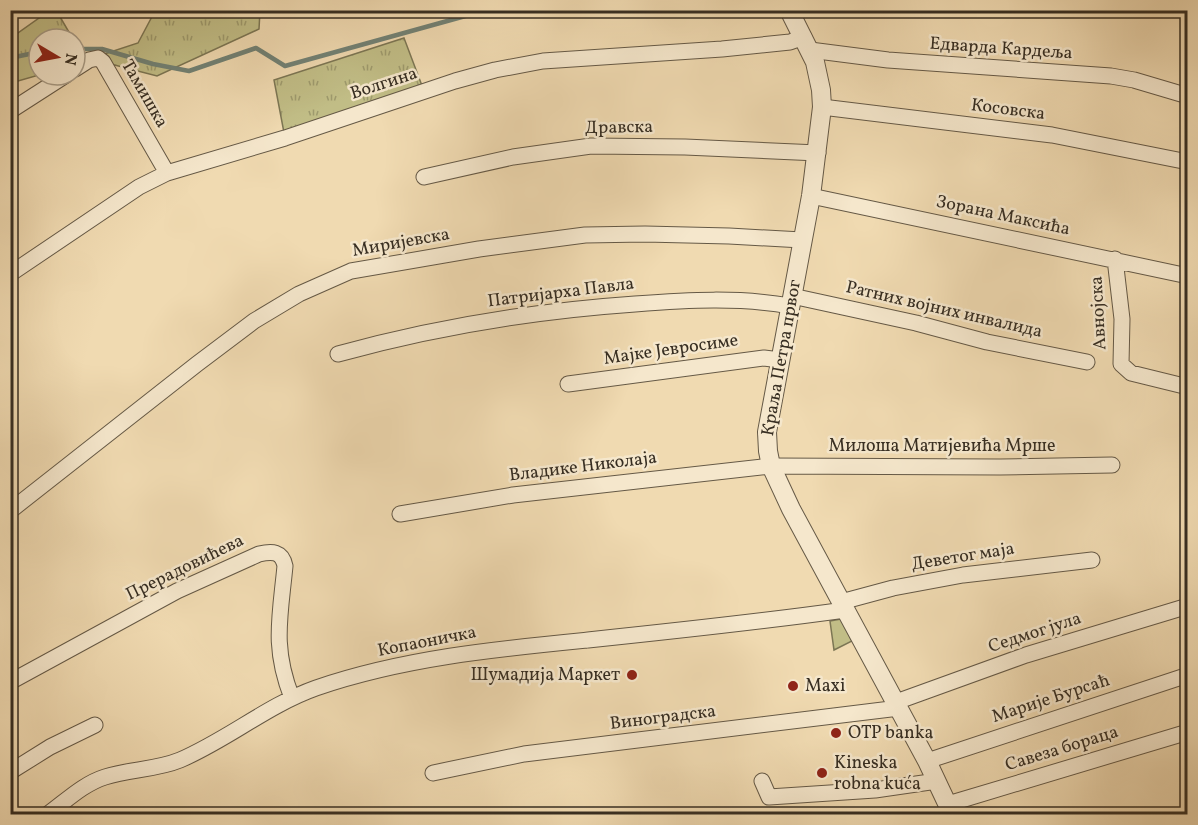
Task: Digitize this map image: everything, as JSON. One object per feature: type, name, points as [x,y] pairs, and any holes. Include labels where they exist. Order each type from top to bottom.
[{"type":"street","name":"Краља Петра првог","points":[[789,10],[807,44],[819,77],[822,107],[811,196],[767,432],[768,451],[771,466],[791,508],[927,760],[948,811]]},
{"type":"street","name":"Волгина","points":[[10,274],[139,188],[167,173],[285,138],[434,87],[504,68],[571,58],[722,50],[790,42],[807,44]]},
{"type":"street","name":"Едварда Кардеља","points":[[807,44],[888,60],[1111,76],[1134,80],[1188,96]]},
{"type":"street","name":"Тамишка","points":[[87,61],[98,58],[104,62],[167,173]]},
{"type":"street","points":[[10,111],[47,87]]},
{"type":"street","name":"Косовска","points":[[822,107],[1052,135],[1188,162]]},
{"type":"street","name":"Дравска","points":[[423,177],[513,157],[591,146],[696,147],[818,153]]},
{"type":"street","name":"Зорана Максића","points":[[811,196],[1188,276]]},
{"type":"street","name":"Миријевска","points":[[10,512],[196,364],[254,321],[299,294],[351,271],[479,249],[585,235],[656,234],[802,240]]},
{"type":"street","name":"Авнојска","points":[[1115,259],[1122,319],[1121,364],[1131,373],[1188,387]]},
{"type":"street","name":"Патријарха Павла","points":[[339,354],[443,328],[580,307],[718,299],[791,301]]},
{"type":"street","name":"Ратних војних инвалида","points":[[791,301],[916,323],[987,342],[1087,363]]},
{"type":"street","name":"Мајке Јевросиме","points":[[568,384],[764,358],[780,360]]},
{"type":"street","name":"Милоша Матијевића Мрше","points":[[771,466],[1112,465]]},
{"type":"street","name":"Владике Николаја","points":[[400,514],[513,495],[771,466]]},
{"type":"street","name":"Прерадовићева","points":[[10,682],[177,591],[268,552],[279,554],[284,558],[278,644],[284,677],[292,698]]},
{"type":"street","name":"Деветог маја","points":[[843,606],[893,588],[963,574],[1092,560]]},
{"type":"street","name":"Копаоничка","points":[[48,814],[93,782],[121,773],[180,760],[292,698],[316,688],[400,666],[487,650],[756,622],[843,606]]},
{"type":"street","name":"Седмог јула","points":[[897,705],[1026,655],[1188,606]]},
{"type":"street","name":"Марије Бурсаћ","points":[[927,760],[1188,675]]},
{"type":"street","name":"Виноградска","points":[[433,773],[524,754],[897,705]]},
{"type":"street","points":[[10,772],[50,747],[95,725]]},
{"type":"street","name":"Савеза бораца","points":[[948,811],[1188,732]]},
{"type":"street","points":[[762,781],[769,797],[875,790],[937,781]]},
{"type":"green space","points":[[56,10],[66,27],[27,27],[27,78],[11,83],[11,38],[49,11]]},
{"type":"green space","points":[[155,11],[260,11],[259,29],[157,76],[103,62],[87,63],[87,60],[138,43]]},
{"type":"green space","points":[[404,38],[424,91],[285,138],[274,80]]},
{"type":"green space","points":[[841,619],[852,641],[834,650],[830,621]]},
{"type":"waterway","points":[[87,49],[102,49],[153,64],[189,71],[256,48],[285,66],[487,10]]},
{"type":"waterway","points":[[10,58],[27,54]]},
{"type":"place","name":"Шумадија Маркет","points":[[632,675]]},
{"type":"place","name":"Maxi","points":[[793,686]]},
{"type":"place","name":"OTP banka","points":[[836,733]]},
{"type":"place","name":"Kineska robna kuća","points":[[822,773]]}]
